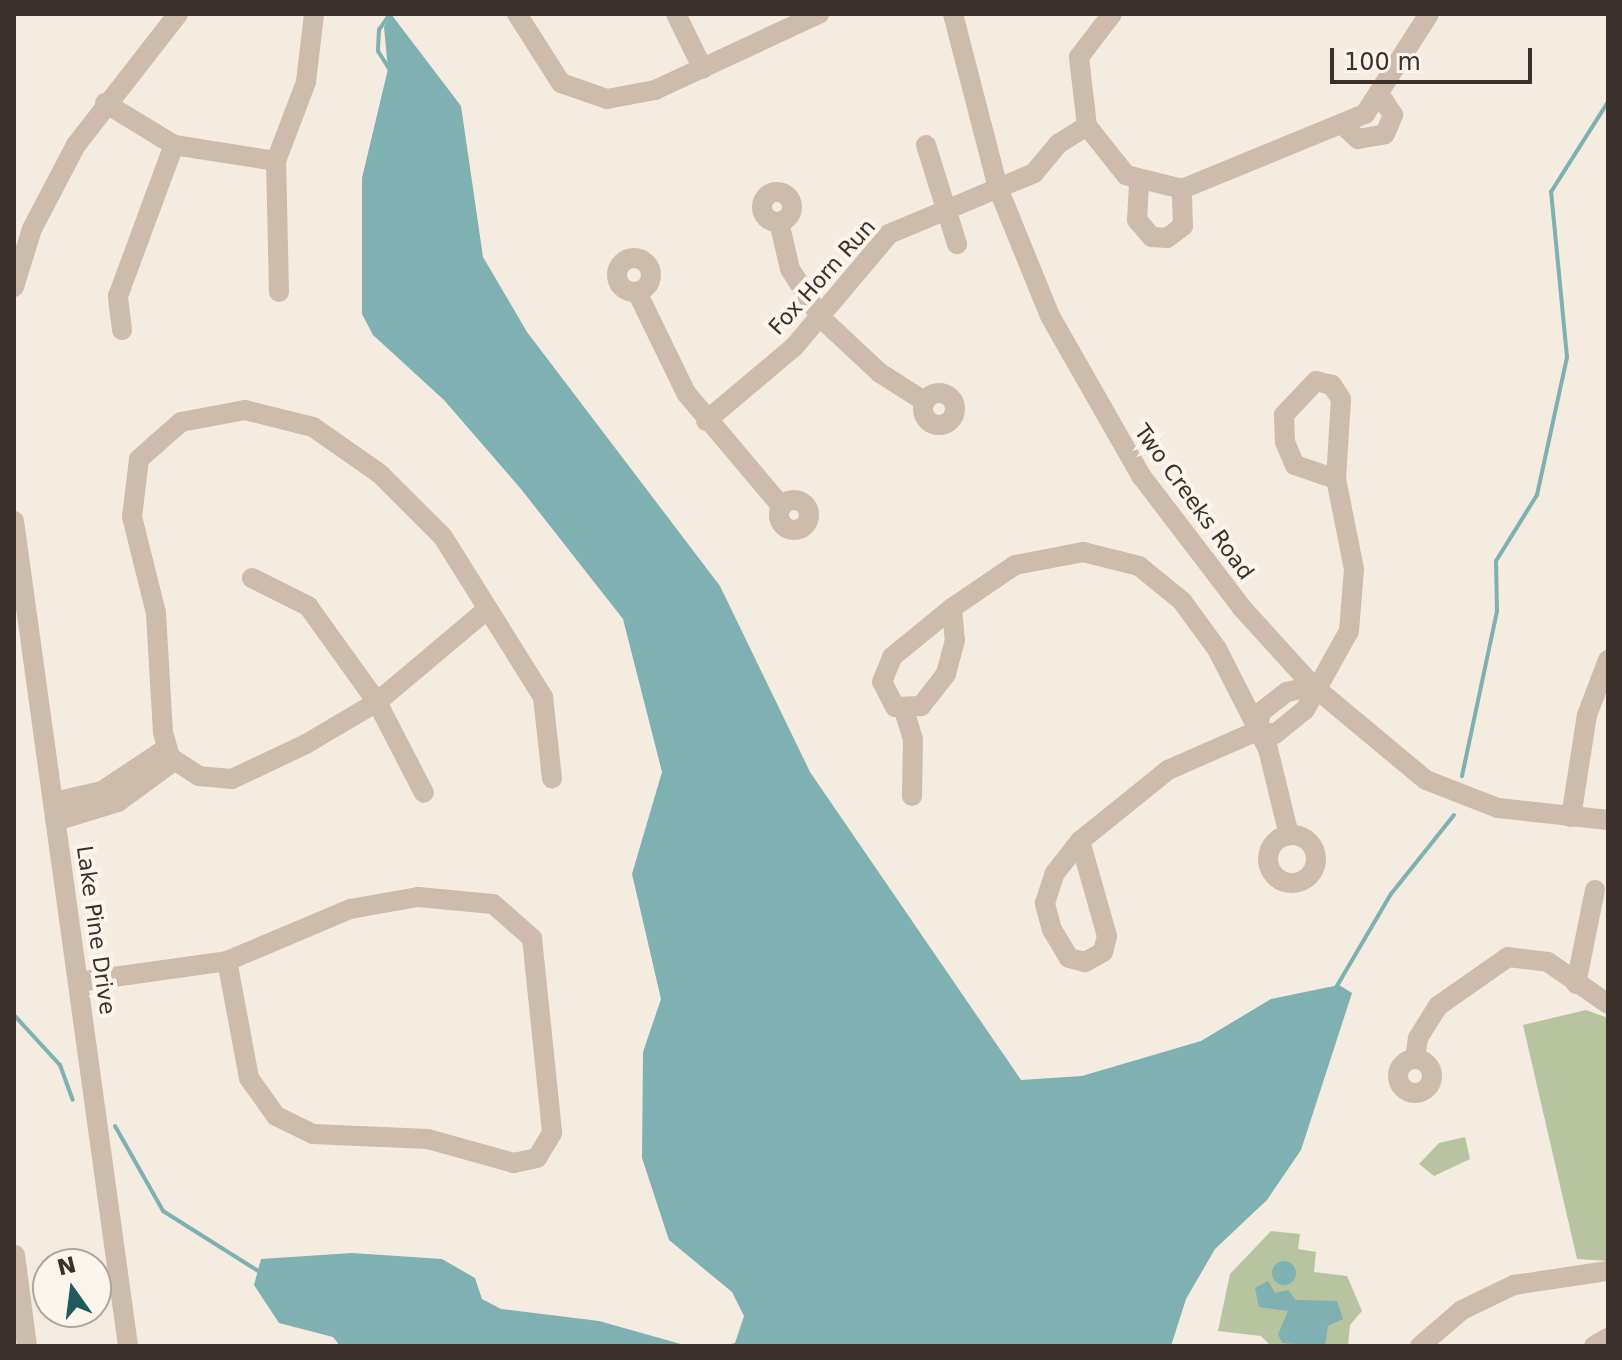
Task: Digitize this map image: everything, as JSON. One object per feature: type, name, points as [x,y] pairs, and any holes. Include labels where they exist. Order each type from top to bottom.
[{"type":"street","points":[[14,287],[54,182],[105,103],[178,14]]},
{"type":"street","points":[[279,292],[276,161],[306,82],[314,14]]},
{"type":"street","points":[[517,14],[547,68],[589,97],[640,95],[819,14]]},
{"type":"street","points":[[676,14],[703,69]]},
{"type":"street","name":"Two Creeks Road","points":[[953,14],[998,188],[1050,316],[1134,464],[1205,563],[1313,686],[1390,755],[1447,791],[1498,808],[1608,820]]},
{"type":"street","points":[[1112,14],[1079,57],[1087,126],[1139,183],[1182,189],[1345,127],[1382,98],[1429,14]]},
{"type":"street","points":[[105,103],[174,145],[276,161]]},
{"type":"street","name":"Fox Horn Run","points":[[706,421],[821,318],[889,234],[945,206],[1034,173],[1058,144],[1087,126]]},
{"type":"street","points":[[122,330],[118,296],[174,145]]},
{"type":"street","points":[[926,145],[957,244]]},
{"type":"street","points":[[1139,183],[1137,220],[1152,237],[1167,238],[1183,226],[1182,189]]},
{"type":"street","points":[[779,222],[790,269],[821,318],[880,373],[924,401]]},
{"type":"street","points":[[637,292],[657,346],[706,421],[781,506]]},
{"type":"street","points":[[1257,731],[1261,712],[1287,692],[1313,686],[1344,644],[1355,593],[1336,479],[1341,399],[1332,385],[1316,381],[1284,415],[1285,442],[1295,465],[1336,479]]},
{"type":"street","points":[[484,612],[377,702],[232,779],[199,776],[170,755],[156,613],[130,494],[139,459],[181,422],[245,410],[313,427],[408,498],[458,559],[484,612],[543,697],[552,779]]},
{"type":"street","name":"Lake Pine Drive","points":[[14,521],[128,1346]]},
{"type":"street","points":[[912,796],[913,739],[904,710],[886,694],[886,664],[952,608],[1031,558],[1083,552],[1125,559],[1164,584],[1202,625],[1257,731],[1289,835]]},
{"type":"street","points":[[252,578],[308,606],[377,702],[424,793]]},
{"type":"street","points":[[904,710],[921,706],[946,674],[955,640],[952,608]]},
{"type":"street","points":[[1571,817],[1587,715],[1608,660]]},
{"type":"street","points":[[1080,841],[1107,936],[1103,952],[1078,962],[1056,941],[1045,903],[1055,873],[1080,841],[1168,770],[1257,731]]},
{"type":"street","points":[[55,812],[118,802],[170,755]]},
{"type":"street","points":[[1576,984],[1595,890]]},
{"type":"street","points":[[78,982],[227,961],[373,903],[447,896],[504,908],[536,949],[548,1147],[514,1163],[428,1139],[328,1136],[288,1124],[257,1095],[245,1068],[227,961]]},
{"type":"street","points":[[1415,1059],[1418,1038],[1438,1006],[1497,962],[1530,956],[1608,1004]]},
{"type":"street","points":[[15,1255],[27,1346]]},
{"type":"street","points":[[1420,1346],[1462,1310],[1504,1289],[1608,1271]]},
{"type":"street","points":[[1594,1346],[1608,1338]]},
{"type":"green space","points":[[1586,1010],[1608,1018],[1608,1261],[1577,1259],[1523,1025]]},
{"type":"green space","points":[[1465,1137],[1470,1159],[1434,1176],[1419,1164],[1439,1143]]},
{"type":"green space","points":[[1271,1231],[1300,1234],[1298,1249],[1316,1252],[1314,1272],[1347,1276],[1362,1311],[1350,1325],[1348,1346],[1271,1346],[1261,1336],[1218,1331],[1230,1274]]},
{"type":"water","points":[[391,14],[461,106],[483,257],[527,332],[720,586],[810,772],[1021,1080],[1082,1076],[1201,1041],[1271,999],[1339,985],[1352,993],[1301,1150],[1267,1200],[1215,1249],[1186,1299],[1171,1346],[723,1346],[735,1343],[744,1316],[732,1292],[669,1240],[642,1158],[643,1052],[661,999],[632,874],[662,772],[623,619],[521,489],[444,400],[373,335],[362,314],[362,178],[388,69],[384,27]]},
{"type":"water","points":[[352,1253],[442,1259],[475,1278],[482,1299],[501,1309],[599,1321],[688,1346],[340,1346],[333,1337],[279,1323],[254,1285],[261,1259]]},
{"type":"water","points":[[1284,1261],[1292,1265],[1296,1273],[1292,1281],[1284,1285],[1276,1281],[1272,1273],[1276,1265]]},
{"type":"water","points":[[1268,1281],[1275,1293],[1288,1290],[1296,1300],[1337,1301],[1343,1319],[1328,1326],[1325,1346],[1282,1343],[1278,1334],[1288,1311],[1259,1307],[1255,1288]]},
{"type":"waterway","points":[[390,14],[379,30],[378,51],[391,72]]},
{"type":"waterway","points":[[1462,776],[1497,611],[1496,561],[1537,495],[1567,357],[1551,192],[1608,102]]},
{"type":"waterway","points":[[1334,991],[1391,894],[1454,815]]},
{"type":"waterway","points":[[14,1015],[60,1065],[73,1100]]},
{"type":"waterway","points":[[115,1126],[163,1211],[260,1272]]}]
